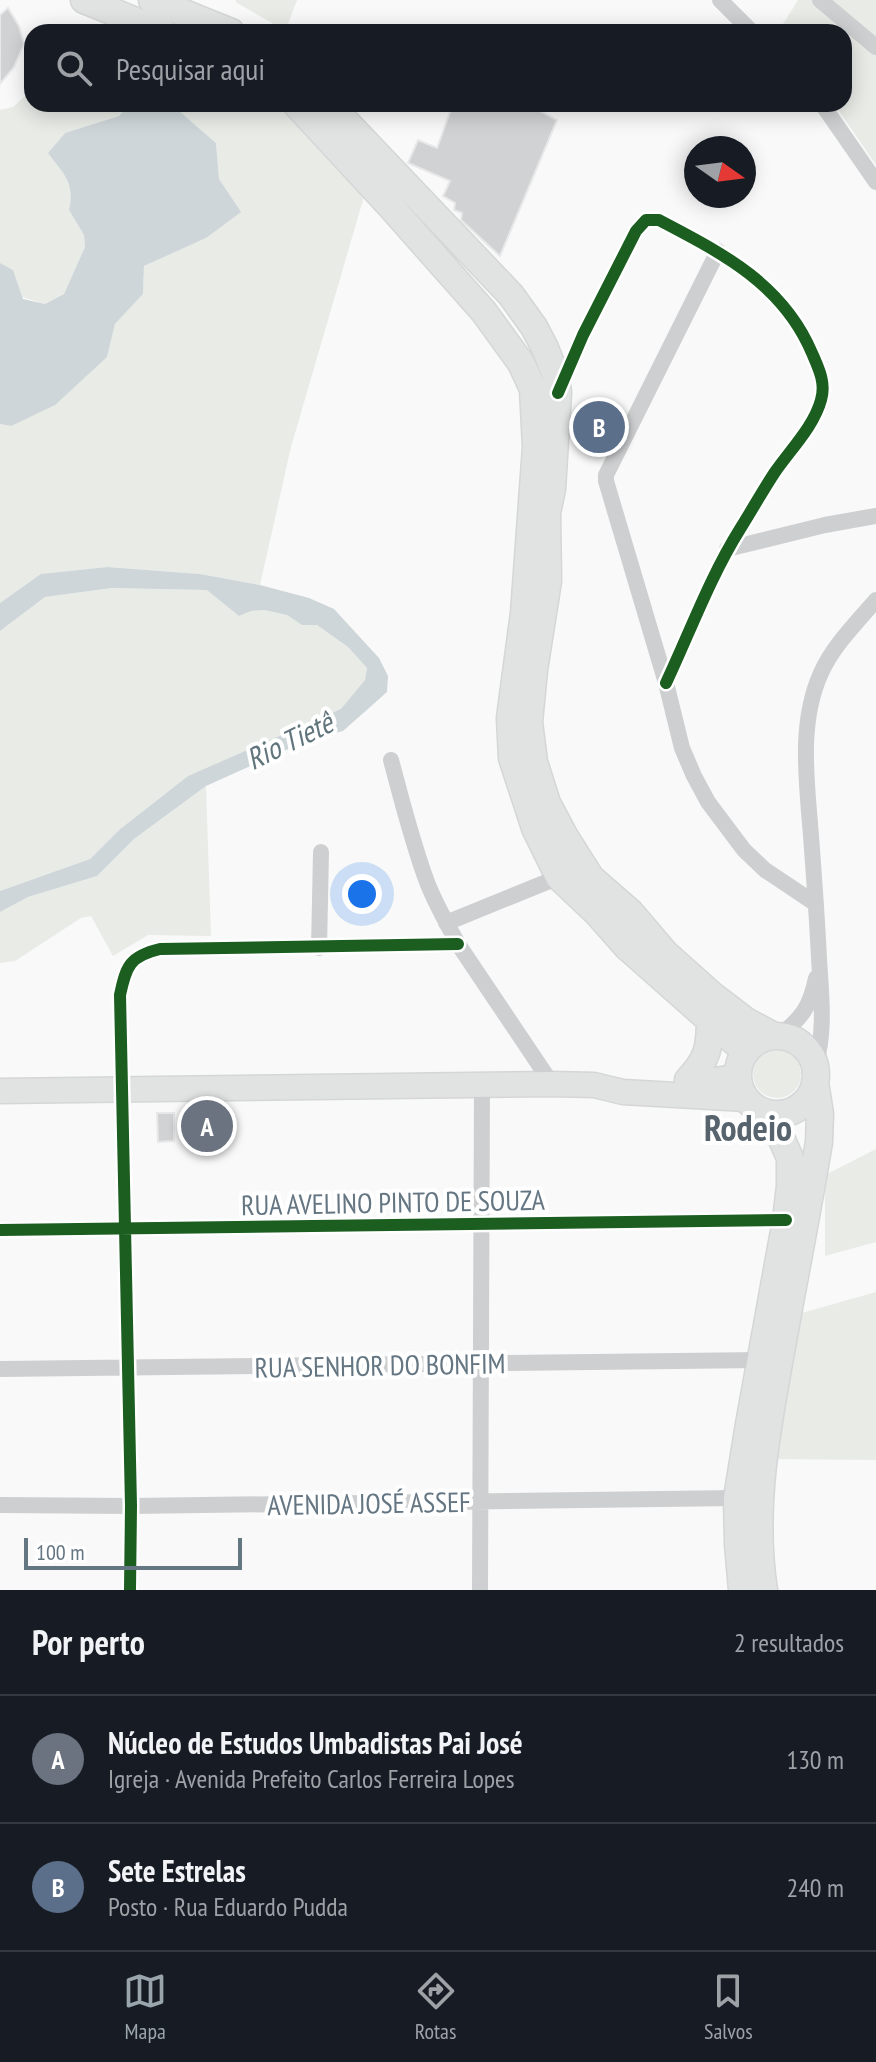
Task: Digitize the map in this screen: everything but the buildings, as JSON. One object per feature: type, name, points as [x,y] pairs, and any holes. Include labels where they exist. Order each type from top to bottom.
[{"type":"main road","points":[[84,0],[143,24]]},
{"type":"main road","points":[[152,0],[211,24]]},
{"type":"main road","points":[[303,112],[484,312],[521,363],[533,389],[536,447],[524,613],[510,718],[512,758],[535,828],[559,877],[627,947],[710,1019],[779,1133],[790,1158],[786,1220],[737,1498],[742,1590]]},
{"type":"main road","points":[[337,112],[511,295],[534,327],[556,376],[558,393],[552,489],[547,513],[548,581],[529,722],[534,762],[547,803],[591,878],[630,912],[665,953],[746,1021],[776,1036],[791,1039],[811,1055],[820,1114],[819,1142],[775,1383],[760,1496],[759,1559],[764,1590]]},
{"type":"main road","points":[[688,1080],[701,1067],[708,1052],[710,1019]]},
{"type":"main road","points":[[749,1085],[758,1041],[776,1036]]},
{"type":"main road","points":[[0,1091],[594,1085],[648,1078],[709,1082],[726,1080],[749,1085],[780,1114],[803,1104],[811,1094],[815,1074]]},
{"type":"main road","points":[[594,1085],[623,1092],[749,1085]]},
{"type":"street","points":[[720,0],[744,24]]},
{"type":"street","points":[[820,0],[849,24]]},
{"type":"street","points":[[852,27],[876,47]]},
{"type":"street","points":[[828,112],[876,182]]},
{"type":"street","points":[[558,393],[583,335],[636,231],[646,220],[659,220],[718,251],[770,291],[806,337],[821,374],[823,389],[817,414],[773,475],[727,549],[666,683]]},
{"type":"street","points":[[718,251],[606,475],[606,481],[666,683],[682,748],[694,776],[708,802],[744,850],[765,870],[816,904]]},
{"type":"street","points":[[727,549],[876,516]]},
{"type":"street","points":[[815,1074],[823,1034],[806,733],[821,672],[839,644],[876,600]]},
{"type":"street","points":[[391,760],[411,837],[446,923],[552,1084]]},
{"type":"street","points":[[319,948],[321,852]]},
{"type":"street","points":[[446,923],[559,877]]},
{"type":"street","points":[[130,1590],[131,1506],[120,995],[131,962],[142,953],[160,949],[458,944]]},
{"type":"street","points":[[776,1036],[795,1023],[808,1007],[820,961]]},
{"type":"street","points":[[480,1590],[482,1085]]},
{"type":"street","name":"RUA AVELINO PINTO DE SOUZA","points":[[0,1230],[786,1220]]},
{"type":"street","name":"RUA SENHOR DO BONFIM","points":[[0,1369],[760,1360]]},
{"type":"street","name":"AVENIDA JOSÉ ASSEF","points":[[0,1505],[737,1498]]},
{"type":"shaded area","points":[[235,0],[297,0],[288,24],[273,24]]},
{"type":"shaded area","points":[[798,0],[876,0],[876,165],[840,112],[852,112],[852,24],[783,24]]},
{"type":"shaded area","points":[[24,97],[24,112],[123,112],[119,116],[65,133],[48,153],[69,185],[69,210],[84,235],[85,247],[64,294],[45,304],[22,297],[13,270],[0,263],[0,110],[13,107]]},
{"type":"shaded area","points":[[180,112],[290,112],[365,193],[291,447],[260,585],[200,574],[107,567],[42,574],[0,603],[0,424],[11,426],[107,357],[115,324],[143,294],[144,266],[206,238],[219,179],[216,143]]},
{"type":"shaded area","points":[[112,588],[208,590],[239,616],[264,610],[287,615],[302,625],[317,625],[348,647],[367,668],[365,680],[342,709],[188,776],[119,830],[90,859],[0,891],[0,631],[45,597]]},
{"type":"shaded area","points":[[206,786],[211,936],[148,935],[113,956],[91,916],[81,918],[15,961],[0,963],[0,912],[28,897],[97,876],[134,839]]},
{"type":"shaded area","points":[[777,1050],[794,1057],[801,1074],[794,1091],[777,1098],[760,1091],[753,1074],[760,1057]]},
{"type":"shaded area","points":[[876,1149],[876,1242],[825,1256],[825,1175]]},
{"type":"shaded area","points":[[876,1292],[876,1460],[770,1459],[802,1313]]},
{"type":"water","points":[[123,112],[180,112],[216,143],[219,179],[241,212],[206,238],[144,266],[143,294],[115,324],[107,357],[55,405],[11,426],[0,424],[0,263],[13,270],[23,299],[45,304],[64,294],[85,247],[84,235],[69,210],[67,179],[48,153],[65,133],[119,116]]},
{"type":"water","name":"Rio Tietê","points":[[107,567],[200,574],[260,585],[309,598],[334,609],[379,658],[388,676],[387,692],[343,731],[313,738],[206,786],[134,839],[97,876],[28,897],[0,912],[0,891],[90,859],[119,830],[188,776],[341,709],[365,680],[367,668],[348,647],[317,625],[302,625],[287,615],[264,610],[239,616],[207,590],[112,588],[45,597],[0,631],[0,603],[41,574]]},
{"type":"cycle path","points":[[558,393],[583,335],[636,231],[646,220],[659,220],[705,245],[767,289],[800,329],[819,370],[822,394],[818,410],[729,547],[666,683]]},
{"type":"cycle path","points":[[130,1590],[131,1506],[120,995],[127,970],[142,955],[160,949],[458,944]]},
{"type":"cycle path","points":[[0,1230],[786,1220]]},
{"type":"place","name":"Sete Estrelas","points":[[599,427]]},
{"type":"place","name":"Núcleo de Estudos Umbadistas Pai José","points":[[207,1126]]},
{"type":"district","name":"Rodeio","points":[[748,1127]]}]
